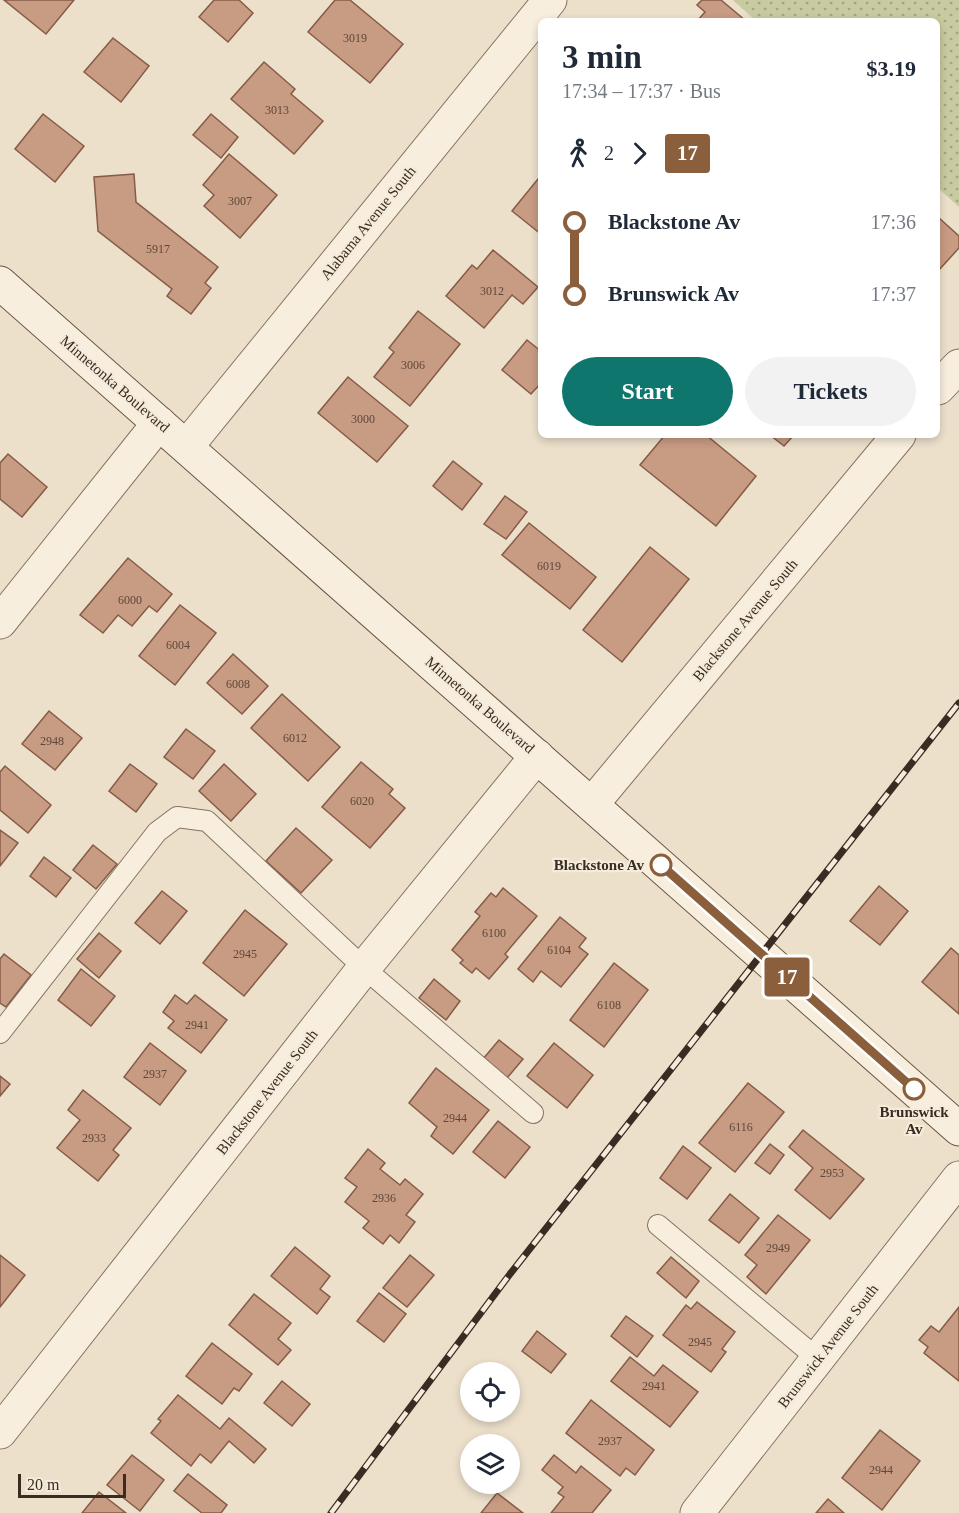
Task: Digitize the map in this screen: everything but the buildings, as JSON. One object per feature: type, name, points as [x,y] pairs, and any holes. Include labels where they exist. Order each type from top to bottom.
[{"type":"street","name":"Alabama Avenue South","points":[[187,446],[550,0]]},
{"type":"street","name":"Minnetonka Boulevard","points":[[0,283],[959,1129]]},
{"type":"street","points":[[940,386],[959,366]]},
{"type":"street","points":[[0,622],[159,423]]},
{"type":"street","name":"Blackstone Avenue South","points":[[592,804],[897,438]]},
{"type":"street","name":"Blackstone Avenue South","points":[[0,1432],[364,968],[537,756]]},
{"type":"street","name":"Brunswick Avenue South","points":[[697,1513],[959,1178]]},
{"type":"lane","points":[[0,1034],[157,832],[177,817],[207,821],[364,968],[533,1113]]},
{"type":"lane","points":[[658,1225],[818,1359]]},
{"type":"green space","points":[[733,0],[959,0],[959,207],[940,190],[940,18],[753,18]]},
{"type":"railway","points":[[331,1513],[510,1274],[959,703]]},
{"type":"bus line","name":"17","points":[[661,865],[914,1089]]},
{"type":"place","name":"Blackstone Av","points":[[661,865]]},
{"type":"place","name":"Brunswick Av","points":[[914,1089]]}]
